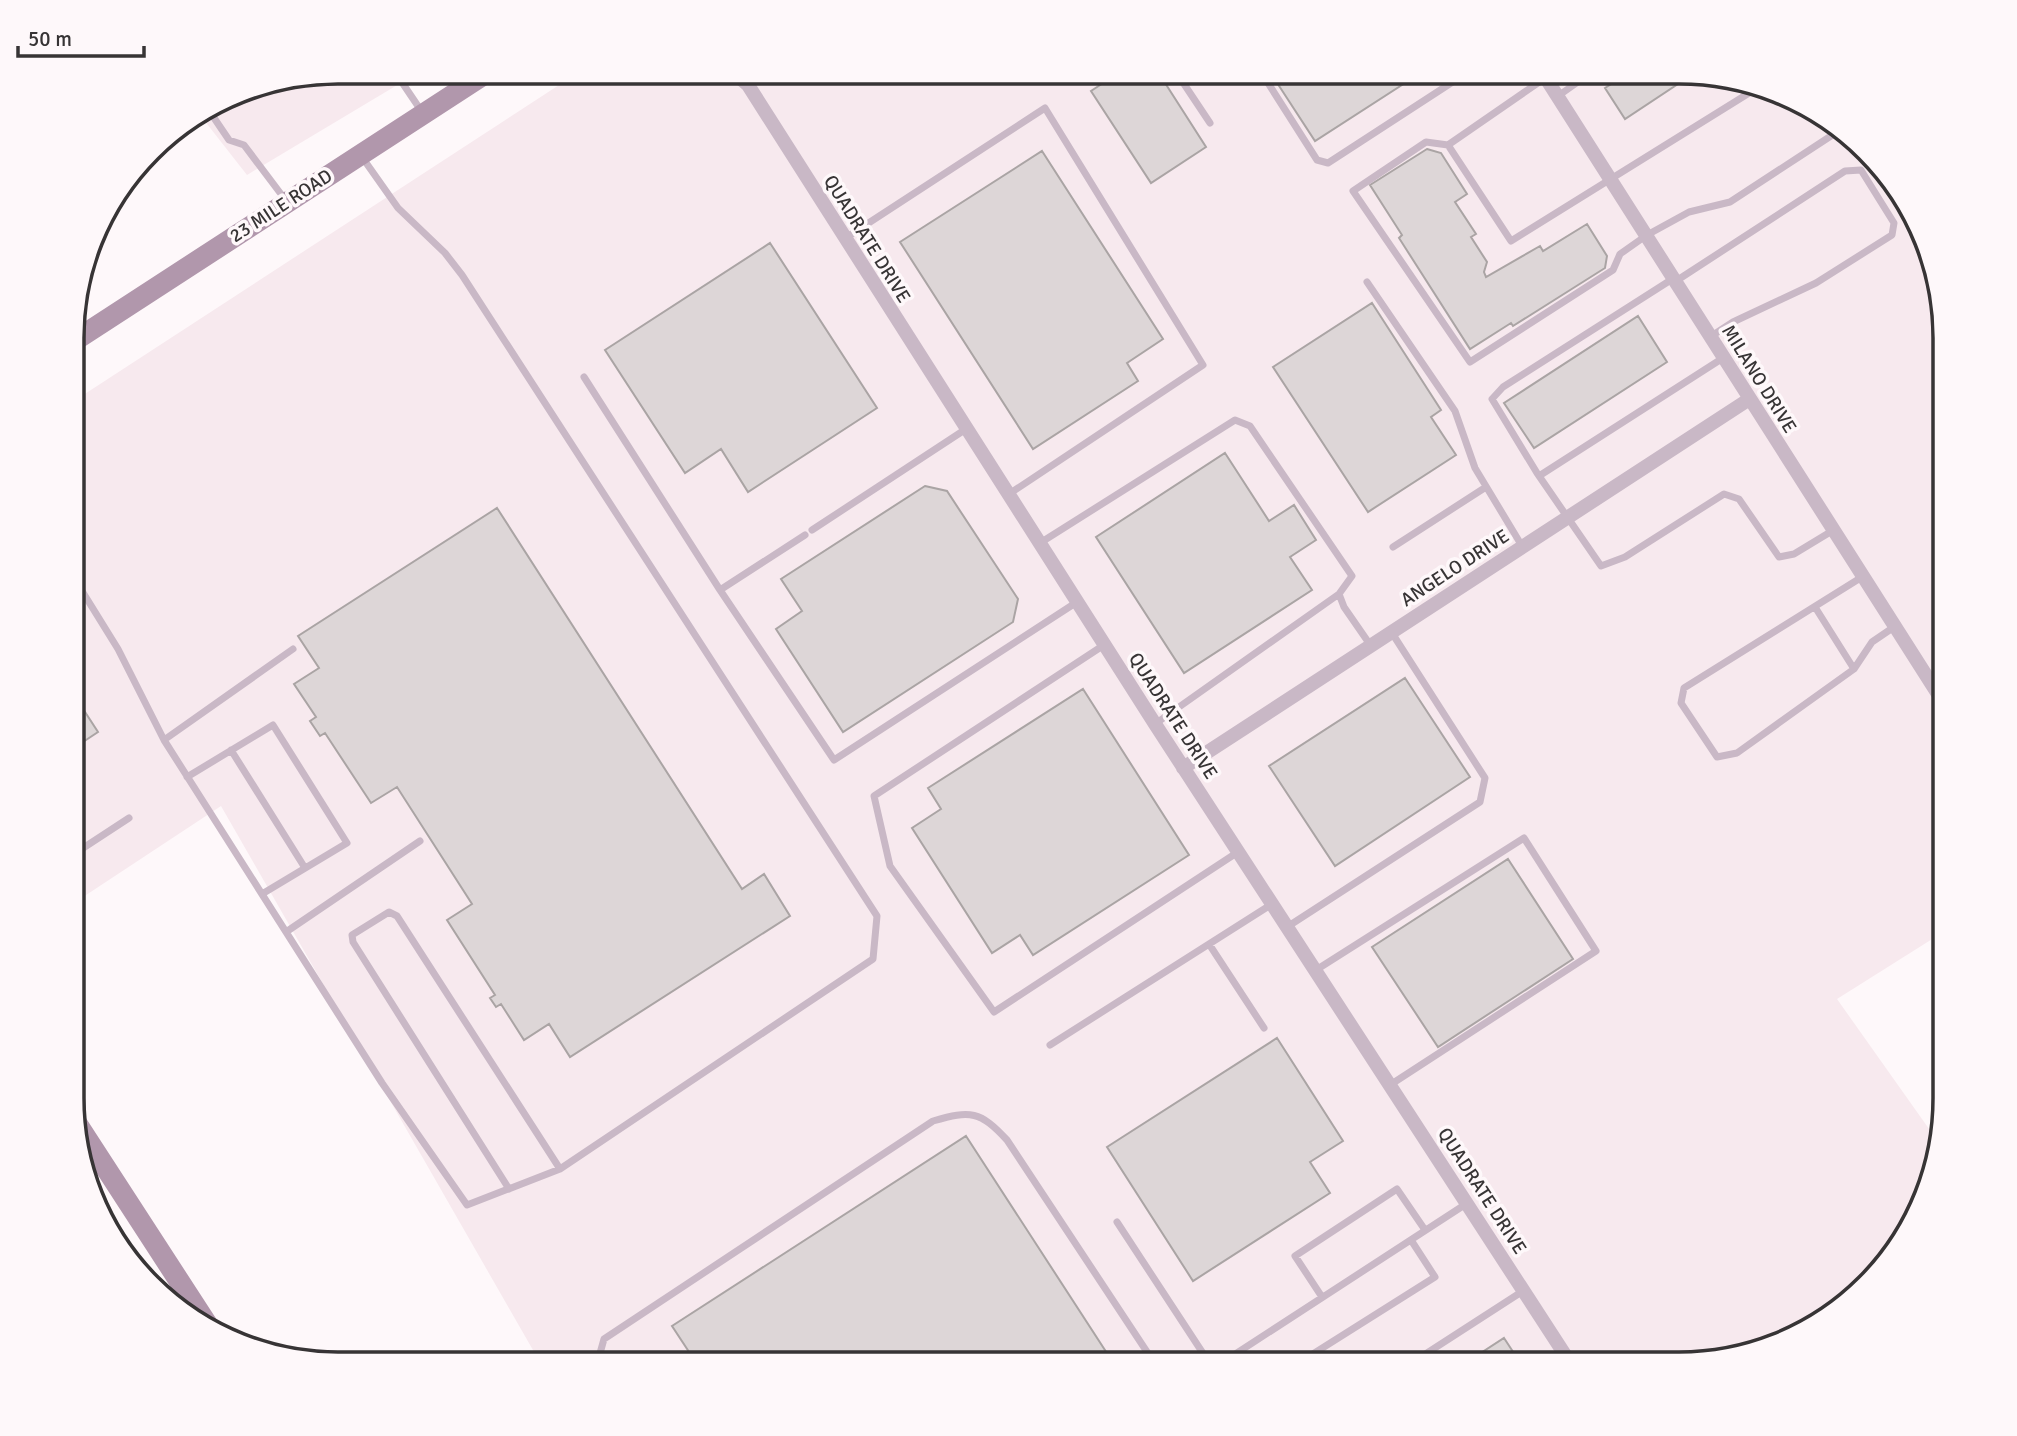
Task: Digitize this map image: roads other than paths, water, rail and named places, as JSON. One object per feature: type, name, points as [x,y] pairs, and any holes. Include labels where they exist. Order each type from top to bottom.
[{"type":"main road","name":"23 MILE ROAD","points":[[84,334],[469,84]]},
{"type":"main road","points":[[87,1140],[198,1309]]},
{"type":"street","name":"QUADRATE DRIVE","points":[[750,84],[965,429],[1563,1352]]},
{"type":"street","name":"MILANO DRIVE","points":[[1550,84],[1675,279],[1748,400],[1933,687]]},
{"type":"street","name":"ANGELO DRIVE","points":[[1183,768],[1748,400]]},
{"type":"lane","points":[[403,84],[423,114]]},
{"type":"lane","points":[[1184,84],[1210,123]]},
{"type":"lane","points":[[1269,84],[1317,160],[1328,163],[1447,84]]},
{"type":"lane","points":[[1532,84],[1448,145],[1426,142],[1353,191],[1470,362],[1613,270],[1620,254],[1647,235],[1689,212],[1730,202],[1832,135]]},
{"type":"lane","points":[[1558,96],[1575,84]]},
{"type":"lane","points":[[1448,145],[1511,241],[1748,94]]},
{"type":"lane","points":[[844,239],[1045,108],[1203,365],[1008,495]]},
{"type":"lane","points":[[213,117],[229,140],[244,145],[287,202]]},
{"type":"lane","points":[[84,594],[118,649],[164,740],[187,777],[382,1083],[467,1205],[560,1169],[873,959],[877,916],[462,275],[445,253],[398,208],[360,155]]},
{"type":"lane","points":[[1710,337],[1732,322],[1816,283],[1892,235],[1895,223],[1861,170],[1845,171],[1503,387],[1492,399],[1539,476],[1601,566],[1625,557],[1724,494],[1739,499],[1779,557],[1794,554],[1832,531]]},
{"type":"lane","points":[[1367,282],[1455,411],[1475,468],[1522,547]]},
{"type":"lane","points":[[1539,476],[1723,358]]},
{"type":"lane","points":[[584,377],[720,590],[834,760],[1077,602]]},
{"type":"lane","points":[[1040,544],[1234,420],[1250,426],[1352,576],[1339,594],[1155,724]]},
{"type":"lane","points":[[720,590],[965,429]]},
{"type":"lane","points":[[1393,547],[1486,487]]},
{"type":"lane","points":[[1862,577],[1684,688],[1681,703],[1688,714],[1717,757],[1737,753],[1854,669],[1872,642],[1894,627]]},
{"type":"lane","points":[[1339,594],[1344,607],[1371,646]]},
{"type":"lane","points":[[1815,607],[1854,669]]},
{"type":"lane","points":[[1287,927],[1480,802],[1485,778],[1391,632]]},
{"type":"lane","points":[[1104,645],[874,796],[890,866],[995,1013],[1238,852]]},
{"type":"lane","points":[[164,740],[293,649]]},
{"type":"lane","points":[[187,777],[272,725],[347,843],[262,894]]},
{"type":"lane","points":[[232,750],[305,868]]},
{"type":"lane","points":[[84,848],[129,818]]},
{"type":"lane","points":[[1315,971],[1524,838],[1596,951],[1390,1085]]},
{"type":"lane","points":[[286,932],[420,841]]},
{"type":"lane","points":[[1050,1045],[1272,904]]},
{"type":"lane","points":[[509,1189],[353,942],[352,935],[389,912],[397,916],[560,1169]]},
{"type":"lane","points":[[1209,944],[1264,1028]]},
{"type":"lane","points":[[600,1352],[604,1339],[661,1299],[933,1121],[960,1113],[987,1119],[1007,1140],[1147,1352]]},
{"type":"lane","points":[[1322,1297],[1295,1256],[1385,1196],[1397,1189],[1424,1230]]},
{"type":"lane","points":[[1238,1352],[1467,1203]]},
{"type":"lane","points":[[1117,1222],[1202,1352]]},
{"type":"lane","points":[[1316,1352],[1435,1277],[1411,1240]]},
{"type":"lane","points":[[1429,1352],[1524,1291]]}]
